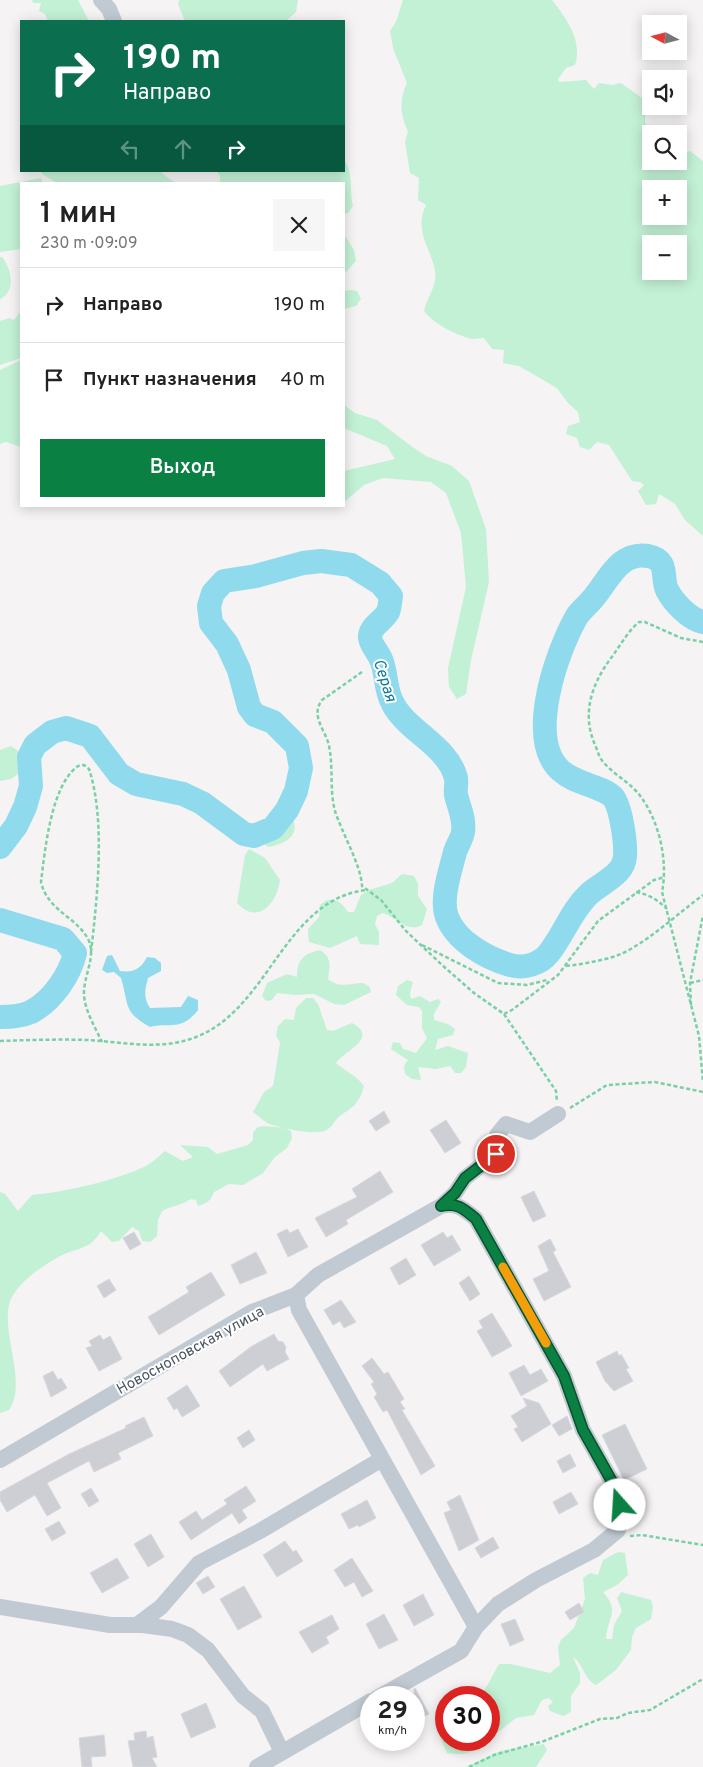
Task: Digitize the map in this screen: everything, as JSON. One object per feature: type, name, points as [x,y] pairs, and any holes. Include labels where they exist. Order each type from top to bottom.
[{"type":"street","points":[[101,0],[110,9],[114,20]]},
{"type":"street","name":"Новосноповская улица","points":[[0,1460],[252,1312],[296,1296],[318,1275],[441,1206],[455,1193],[465,1178],[496,1154],[497,1135],[506,1124],[530,1132],[558,1114]]},
{"type":"street","points":[[399,1686],[462,1651],[476,1627],[498,1604],[536,1580],[594,1550],[618,1530],[621,1517],[619,1494],[583,1430],[564,1376],[476,1219],[462,1207],[450,1204],[441,1206]]},
{"type":"street","points":[[296,1296],[299,1310],[476,1627]]},
{"type":"street","points":[[137,1625],[161,1607],[199,1562],[260,1531],[382,1459]]},
{"type":"street","points":[[0,1607],[110,1625],[137,1625],[172,1629],[188,1635],[208,1650],[244,1696],[262,1711],[282,1752]]},
{"type":"street","points":[[257,1767],[360,1707]]},
{"type":"path","points":[[703,642],[681,638],[645,622],[639,622],[606,666],[590,698],[588,717],[593,742],[603,762],[641,797],[654,823],[663,854],[665,877],[662,892],[691,1012],[699,1036],[703,1082]]},
{"type":"path","points":[[362,672],[322,700],[318,705],[316,714],[328,744],[334,809],[356,866],[362,874],[362,886],[381,900],[419,943],[474,993],[504,1014],[556,1091],[558,1114],[583,1102],[607,1085],[655,1082],[703,1092]]},
{"type":"path","points":[[91,952],[85,935],[54,907],[44,892],[41,882],[57,799],[71,770],[84,765],[89,769],[92,779],[98,857],[98,888],[91,952],[84,995],[88,1011],[102,1042]]},
{"type":"path","points":[[504,1014],[530,997],[565,967],[579,949],[585,936],[598,921],[654,880],[665,877]]},
{"type":"path","points":[[0,1041],[164,1045],[194,1038],[208,1032],[226,1020],[250,997],[280,951],[316,914],[336,899],[367,890]]},
{"type":"path","points":[[636,892],[653,897],[667,910]]},
{"type":"path","points":[[565,967],[598,961],[617,955],[638,944],[703,895]]},
{"type":"path","points":[[691,1012],[690,983],[703,915]]},
{"type":"path","points":[[419,943],[498,983],[527,985],[551,979]]},
{"type":"path","points":[[690,983],[703,980]]},
{"type":"path","points":[[612,1535],[642,1535],[703,1545]]},
{"type":"path","points":[[469,1767],[494,1755],[544,1741],[600,1719],[617,1718],[628,1713],[650,1710],[703,1679]]},
{"type":"green space","points":[[32,0],[78,0],[88,20],[48,20],[45,14],[39,11],[41,3],[33,3]]},
{"type":"green space","points":[[179,0],[298,0],[296,12],[287,20],[185,20],[178,4]]},
{"type":"green space","points":[[403,0],[552,0],[568,22],[577,47],[575,65],[566,68],[558,79],[559,82],[586,80],[594,89],[599,83],[612,85],[621,83],[642,98],[642,115],[645,115],[646,125],[642,125],[642,170],[687,170],[687,152],[690,151],[703,161],[703,536],[685,520],[675,504],[659,494],[656,504],[646,505],[638,491],[644,485],[640,482],[632,481],[609,445],[597,442],[589,450],[580,447],[577,438],[566,434],[568,426],[580,422],[578,412],[568,403],[557,388],[519,366],[503,363],[504,350],[492,349],[484,338],[470,339],[444,328],[424,311],[434,285],[435,272],[423,236],[422,216],[426,205],[418,200],[419,178],[410,173],[405,142],[408,131],[403,119],[402,101],[407,83],[393,48],[390,31],[396,22]]},
{"type":"green space","points":[[345,162],[349,170],[353,206],[348,213],[345,214],[345,182],[220,182],[218,172],[345,172]]},
{"type":"green space","points":[[42,172],[160,172],[174,182],[55,182],[42,174]]},
{"type":"green space","points":[[41,178],[42,182],[20,182]]},
{"type":"green space","points":[[20,182],[20,249],[0,252],[0,186]]},
{"type":"green space","points":[[345,236],[354,250],[356,261],[345,273]]},
{"type":"green space","points":[[0,257],[2,257],[8,267],[11,279],[9,291],[0,299]]},
{"type":"green space","points":[[345,291],[357,291],[361,299],[356,306],[345,309]]},
{"type":"green space","points":[[20,312],[20,358],[0,365],[0,321],[9,318],[14,320]]},
{"type":"green space","points":[[20,360],[20,447],[6,442],[0,444],[0,370]]},
{"type":"green space","points":[[345,406],[355,413],[377,420],[426,456],[452,466],[469,481],[486,529],[489,582],[471,660],[466,694],[457,699],[449,687],[448,668],[466,587],[461,533],[446,493],[431,482],[383,478],[364,485],[345,501],[345,471],[395,459],[387,446],[345,428]]},
{"type":"green space","points":[[11,746],[18,751],[20,763],[18,774],[11,779],[0,781],[0,750]]},
{"type":"green space","points":[[279,809],[289,812],[295,826],[294,831],[288,840],[268,847],[256,833],[260,824]]},
{"type":"green space","points":[[249,849],[265,858],[280,880],[275,897],[265,909],[259,912],[245,910],[237,903],[245,855]]},
{"type":"green space","points":[[402,874],[414,876],[418,884],[418,896],[427,909],[422,925],[416,927],[407,926],[383,913],[377,916],[375,924],[379,932],[379,945],[360,944],[357,936],[330,948],[309,942],[308,929],[319,917],[320,905],[324,902],[332,899],[336,900],[348,912],[354,912],[361,895],[369,890],[392,883]]},
{"type":"green space","points":[[320,950],[327,956],[330,966],[328,979],[341,985],[363,983],[370,987],[371,992],[344,1005],[334,1004],[314,994],[295,995],[277,993],[272,1000],[266,1001],[262,996],[267,983],[287,974],[297,977],[298,966],[302,959]]},
{"type":"green space","points":[[407,980],[413,982],[410,993],[411,999],[420,996],[430,1002],[438,999],[441,1002],[434,1014],[434,1020],[448,1024],[455,1029],[453,1035],[438,1039],[435,1050],[448,1046],[468,1053],[466,1067],[461,1073],[455,1073],[450,1066],[436,1069],[418,1067],[421,1080],[412,1079],[405,1074],[404,1066],[408,1060],[391,1049],[393,1042],[400,1043],[403,1049],[416,1053],[427,1038],[422,1028],[422,1011],[419,1007],[407,1005],[396,995],[398,986]]},
{"type":"green space","points":[[306,998],[313,998],[318,1004],[327,1030],[333,1031],[352,1023],[360,1029],[362,1034],[358,1044],[336,1063],[358,1079],[364,1086],[361,1096],[353,1107],[339,1117],[329,1128],[319,1132],[296,1130],[269,1124],[253,1112],[264,1092],[273,1086],[280,1043],[276,1035],[278,1026],[285,1019],[294,1020],[296,1008]]},
{"type":"green space","points":[[258,1127],[285,1128],[291,1131],[292,1138],[287,1148],[275,1157],[263,1173],[243,1185],[229,1184],[214,1192],[210,1200],[201,1205],[198,1206],[196,1200],[191,1199],[162,1211],[158,1220],[157,1236],[150,1242],[142,1241],[139,1231],[132,1227],[119,1241],[112,1242],[101,1231],[93,1242],[53,1260],[31,1275],[19,1287],[10,1301],[8,1314],[8,1328],[16,1386],[14,1399],[9,1410],[0,1413],[0,1192],[5,1194],[18,1211],[32,1195],[106,1181],[146,1166],[165,1151],[183,1161],[193,1157],[180,1145],[208,1147],[217,1154],[248,1145],[253,1140],[253,1132]]},
{"type":"green space","points":[[618,1552],[625,1553],[628,1575],[617,1585],[603,1592],[612,1610],[606,1639],[612,1639],[614,1625],[622,1611],[617,1598],[621,1592],[651,1600],[653,1607],[651,1619],[636,1628],[632,1637],[631,1650],[616,1670],[596,1685],[589,1679],[580,1664],[573,1657],[580,1673],[580,1683],[571,1696],[571,1712],[563,1716],[550,1711],[548,1706],[553,1702],[549,1698],[542,1700],[534,1715],[516,1718],[500,1730],[500,1686],[487,1686],[499,1664],[511,1664],[550,1673],[560,1665],[558,1647],[561,1640],[574,1628],[585,1599],[583,1578],[590,1573],[598,1575],[603,1560]]},
{"type":"green space","points":[[544,1744],[547,1750],[536,1767],[466,1767],[500,1751]]},
{"type":"green space","points":[[446,1751],[471,1751],[464,1754],[447,1753]]},
{"type":"water","points":[[112,955],[120,971],[136,969],[142,965],[147,957],[155,958],[161,963],[161,971],[148,978],[145,990],[150,1008],[181,1007],[188,996],[198,1000],[198,1010],[192,1017],[181,1024],[150,1027],[141,1022],[128,1007],[121,978],[114,972],[107,973],[102,970],[107,956]]},
{"type":"building","points":[[384,1111],[390,1122],[376,1131],[369,1121]]},
{"type":"building","points":[[446,1120],[461,1143],[445,1153],[430,1130]]},
{"type":"building","points":[[380,1171],[393,1192],[346,1220],[348,1224],[326,1237],[315,1218],[357,1197],[352,1189]]},
{"type":"building","points":[[534,1191],[546,1216],[533,1222],[521,1197]]},
{"type":"building","points":[[287,1229],[290,1233],[298,1229],[308,1247],[288,1257],[277,1234]]},
{"type":"building","points":[[134,1232],[141,1244],[130,1250],[123,1238]]},
{"type":"building","points":[[443,1232],[447,1238],[452,1235],[461,1250],[434,1266],[421,1245]]},
{"type":"building","points":[[550,1239],[556,1250],[553,1252],[571,1287],[544,1301],[533,1279],[549,1271],[538,1246]]},
{"type":"building","points":[[256,1252],[267,1273],[240,1284],[231,1265]]},
{"type":"building","points":[[406,1258],[416,1275],[399,1285],[390,1268]]},
{"type":"building","points":[[211,1272],[225,1295],[159,1335],[148,1317],[189,1292],[186,1287]]},
{"type":"building","points":[[469,1276],[480,1294],[470,1301],[459,1283]]},
{"type":"building","points":[[109,1279],[116,1290],[104,1298],[97,1286]]},
{"type":"building","points":[[341,1300],[356,1322],[344,1328],[340,1321],[333,1325],[324,1310]]},
{"type":"building","points":[[492,1313],[512,1346],[492,1357],[477,1331],[483,1328],[479,1321]]},
{"type":"building","points":[[274,1334],[278,1341],[283,1342],[286,1347],[285,1352],[289,1359],[267,1371],[263,1364],[230,1387],[219,1371],[252,1346]]},
{"type":"building","points":[[100,1335],[103,1340],[110,1336],[122,1359],[99,1371],[86,1348],[92,1346],[89,1341]]},
{"type":"building","points":[[617,1351],[619,1356],[621,1354],[629,1368],[626,1369],[633,1381],[614,1391],[605,1381],[596,1362]]},
{"type":"building","points":[[372,1358],[384,1374],[388,1372],[404,1399],[400,1402],[405,1409],[402,1410],[435,1466],[421,1475],[387,1410],[383,1412],[374,1397],[377,1394],[371,1384],[374,1382],[362,1366]]},
{"type":"building","points":[[524,1365],[530,1375],[541,1369],[548,1381],[521,1396],[509,1373]]},
{"type":"building","points":[[53,1371],[58,1380],[61,1378],[67,1388],[51,1397],[43,1376]]},
{"type":"building","points":[[187,1385],[200,1406],[182,1417],[177,1408],[174,1410],[167,1398]]},
{"type":"building","points":[[523,1398],[539,1403],[551,1424],[522,1442],[514,1429],[518,1427],[511,1416],[527,1406]]},
{"type":"building","points":[[567,1416],[572,1429],[559,1436],[552,1425]]},
{"type":"building","points":[[144,1417],[153,1436],[118,1453],[121,1459],[94,1472],[89,1461],[47,1483],[61,1508],[47,1516],[35,1495],[7,1512],[0,1500],[0,1492],[69,1454],[126,1428],[125,1426]]},
{"type":"building","points":[[625,1424],[647,1469],[624,1480],[602,1435]]},
{"type":"building","points":[[249,1430],[255,1440],[243,1448],[237,1438]]},
{"type":"building","points":[[570,1454],[576,1466],[563,1473],[557,1461]]},
{"type":"building","points":[[246,1486],[256,1501],[242,1510],[247,1518],[239,1524],[232,1513],[191,1540],[179,1522],[196,1511],[202,1520],[227,1504],[224,1500]]},
{"type":"building","points":[[91,1488],[99,1501],[89,1507],[81,1494]]},
{"type":"building","points":[[571,1492],[578,1504],[559,1514],[553,1502]]},
{"type":"building","points":[[460,1495],[479,1540],[459,1551],[444,1513],[451,1510],[447,1502]]},
{"type":"building","points":[[367,1500],[376,1518],[359,1527],[358,1525],[349,1529],[341,1514]]},
{"type":"building","points":[[59,1521],[66,1533],[52,1541],[45,1529]]},
{"type":"building","points":[[151,1534],[164,1557],[148,1567],[134,1544]]},
{"type":"building","points":[[493,1537],[499,1548],[481,1558],[475,1548]]},
{"type":"building","points":[[285,1541],[293,1552],[296,1550],[303,1561],[277,1577],[263,1555]]},
{"type":"building","points":[[117,1558],[129,1578],[102,1593],[90,1573]]},
{"type":"building","points":[[352,1558],[373,1591],[362,1597],[354,1582],[345,1587],[334,1570]]},
{"type":"building","points":[[208,1576],[215,1587],[203,1594],[196,1583]]},
{"type":"building","points":[[244,1586],[262,1617],[238,1630],[220,1599]]},
{"type":"building","points":[[423,1594],[434,1615],[414,1626],[403,1605]]},
{"type":"building","points":[[579,1603],[584,1612],[570,1620],[565,1612]]},
{"type":"building","points":[[384,1614],[398,1640],[379,1649],[366,1624]]},
{"type":"building","points":[[332,1615],[339,1629],[326,1637],[329,1643],[312,1653],[299,1632]]},
{"type":"building","points":[[515,1619],[524,1640],[510,1646],[501,1624]]},
{"type":"building","points":[[206,1703],[216,1727],[191,1738],[181,1714]]},
{"type":"building","points":[[425,1707],[429,1714],[425,1716]]},
{"type":"building","points":[[146,1731],[147,1738],[153,1736],[157,1757],[152,1758],[157,1767],[133,1767],[128,1741],[135,1740],[134,1733]]},
{"type":"building","points":[[104,1735],[106,1756],[91,1757],[92,1767],[82,1767],[79,1738]]},
{"type":"waterway","name":"Серая","points":[[0,847],[16,826],[25,807],[31,786],[29,757],[35,745],[52,732],[66,728],[90,736],[119,774],[136,784],[183,794],[202,803],[244,834],[254,836],[273,828],[287,810],[296,791],[301,768],[297,746],[273,722],[255,715],[249,707],[239,670],[227,644],[211,623],[209,606],[213,593],[224,581],[256,576],[303,563],[321,561],[351,565],[380,583],[391,596],[388,612],[374,627],[370,638],[382,662],[393,704],[408,723],[445,757],[452,767],[456,778],[456,795],[463,827],[445,893],[445,910],[451,926],[465,941],[491,958],[510,965],[532,965],[549,953],[572,915],[589,894],[617,873],[624,863],[625,856],[622,825],[613,797],[602,790],[565,774],[550,756],[546,737],[545,716],[548,694],[561,650],[569,631],[577,616],[593,599],[617,567],[630,558],[638,556],[648,556],[659,561],[664,570],[665,585],[674,600],[692,618],[703,622]]},
{"type":"waterway","name":"Серая","points":[[0,920],[63,939],[75,953],[69,970],[59,987],[39,1007],[31,1012],[16,1016],[0,1017]]},
{"type":"slow traffic","points":[[503,1267],[546,1343]]},
{"type":"route","points":[[496,1154],[465,1178],[455,1193],[441,1206],[450,1204],[462,1207],[476,1219],[564,1376],[583,1430],[619,1494],[620,1505]]}]
